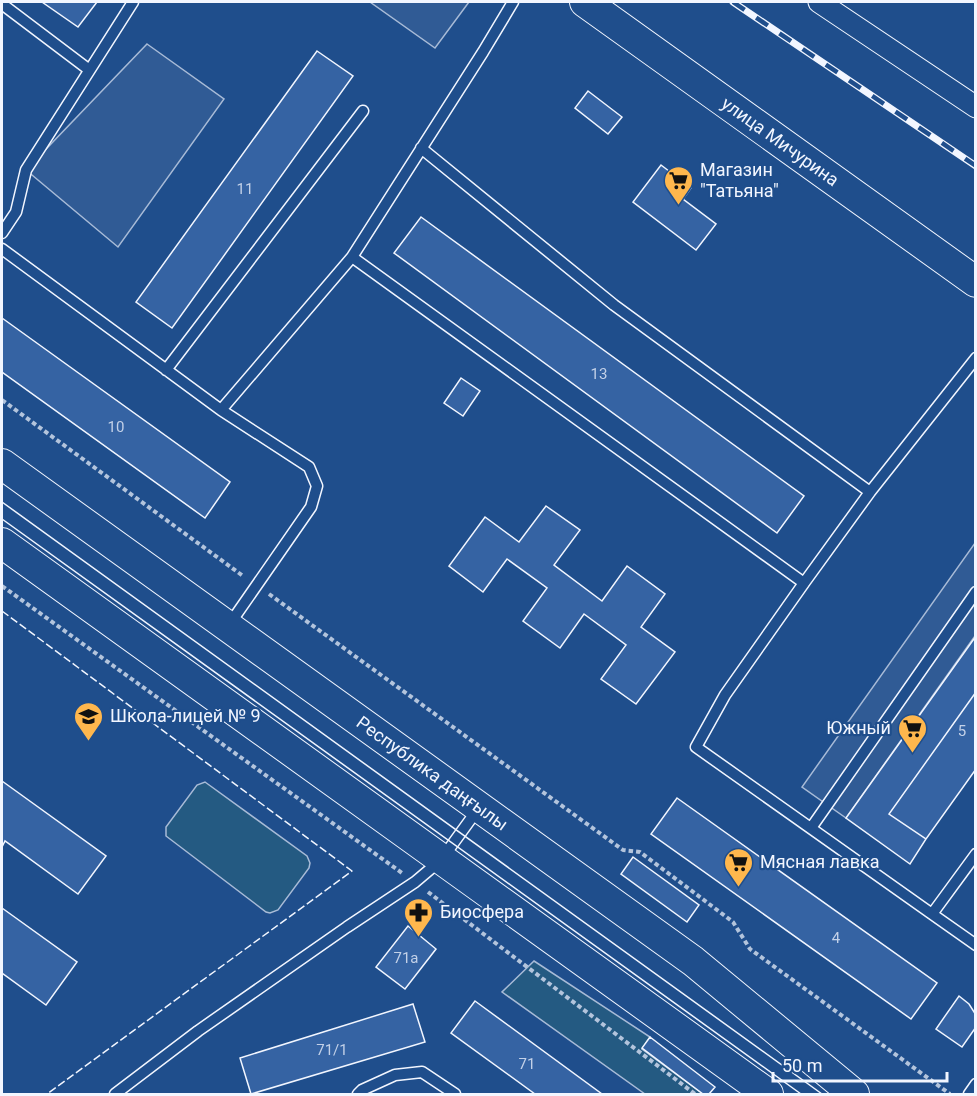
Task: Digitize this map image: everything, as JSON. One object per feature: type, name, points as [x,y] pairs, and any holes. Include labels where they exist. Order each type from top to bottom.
[{"type":"main road","name":"улица Мичурина","points":[[585,2],[975,282]]},
{"type":"main road","name":"Республика даңғылы","points":[[2,464],[693,961],[854,1095]]},
{"type":"main road","points":[[2,543],[768,1095]]},
{"type":"street","points":[[819,2],[975,107]]},
{"type":"lane","points":[[2,233],[16,212],[26,170],[88,69],[133,2]]},
{"type":"lane","points":[[220,410],[352,257],[513,2]]},
{"type":"lane","points":[[2,4],[88,69]]},
{"type":"lane","points":[[166,370],[363,111]]},
{"type":"lane","points":[[421,148],[614,306],[870,492]]},
{"type":"lane","points":[[2,249],[220,410],[309,467],[317,486],[311,507],[227,628]]},
{"type":"lane","points":[[352,257],[804,584]]},
{"type":"lane","points":[[975,358],[870,492],[804,584],[725,695],[696,747],[975,945]]},
{"type":"lane","points":[[811,828],[975,592]]},
{"type":"lane","points":[[115,1095],[207,1024],[415,882],[441,860],[479,808]]},
{"type":"lane","points":[[932,914],[975,854]]},
{"type":"lane","points":[[358,1095],[362,1090],[395,1075],[422,1072],[455,1095]]},
{"type":"lane","points":[[969,1095],[975,1084]]},
{"type":"path","points":[[2,400],[623,850],[640,852],[733,922],[750,949],[950,1095]]},
{"type":"path","points":[[2,586],[415,882],[695,1095]]},
{"type":"shaded area","points":[[370,2],[469,2],[435,48]]},
{"type":"shaded area","points":[[147,44],[224,99],[118,247],[26,170]]},
{"type":"shaded area","points":[[975,543],[975,636],[846,818],[802,787]]},
{"type":"shaded area","points":[[205,782],[307,856],[310,863],[309,868],[278,910],[266,912],[166,836],[166,827],[197,785]]},
{"type":"shaded area","points":[[534,961],[650,1037],[642,1049],[703,1094],[645,1094],[502,992]]},
{"type":"building","points":[[42,2],[97,2],[78,27]]},
{"type":"building","points":[[317,51],[353,76],[172,328],[136,302]]},
{"type":"building","points":[[588,91],[622,117],[608,134],[575,108]]},
{"type":"building","points":[[661,165],[691,188],[683,199],[716,224],[696,250],[633,202]]},
{"type":"building","points":[[421,217],[804,496],[777,533],[394,253]]},
{"type":"building","points":[[2,318],[230,482],[205,518],[2,372]]},
{"type":"building","points":[[461,378],[480,391],[463,416],[444,403]]},
{"type":"building","points":[[546,506],[580,530],[554,565],[602,601],[627,566],[665,594],[641,627],[675,652],[636,704],[601,679],[626,645],[584,614],[560,648],[523,621],[547,588],[507,559],[483,592],[449,566],[485,517],[519,542]]},
{"type":"building","name":"Южный","points":[[976,636],[976,692],[889,814],[926,839],[910,864],[846,818]]},
{"type":"building","points":[[976,692],[976,769],[926,839],[889,814]]},
{"type":"building","points":[[2,781],[106,856],[78,894],[5,841],[2,847]]},
{"type":"building","points":[[677,798],[937,983],[911,1019],[651,834]]},
{"type":"building","points":[[633,857],[699,905],[687,922],[621,874]]},
{"type":"building","points":[[2,908],[77,962],[46,1005],[2,973]]},
{"type":"building","points":[[408,926],[436,949],[405,989],[376,967]]},
{"type":"building","points":[[959,996],[969,1004],[976,1015],[976,1027],[962,1047],[936,1029]]},
{"type":"building","points":[[475,1001],[602,1094],[535,1094],[451,1033]]},
{"type":"building","points":[[413,1004],[425,1042],[251,1094],[240,1058]]},
{"type":"building","points":[[650,1037],[715,1087],[709,1094],[703,1094],[642,1048]]},
{"type":"tram line","points":[[2,502],[822,1094]]},
{"type":"tram line","points":[[2,519],[801,1094]]},
{"type":"railway","points":[[733,2],[976,166]]},
{"type":"fence","points":[[2,611],[352,871],[47,1094]]},
{"type":"place","name":"Магазин \"Татьяна\"","points":[[679,206]]},
{"type":"place","name":"Школа-лицей № 9","points":[[89,742]]},
{"type":"place","name":"Южный","points":[[912,754]]},
{"type":"place","name":"Мясная лавка","points":[[739,888]]},
{"type":"place","name":"Биосфера","points":[[419,938]]}]
